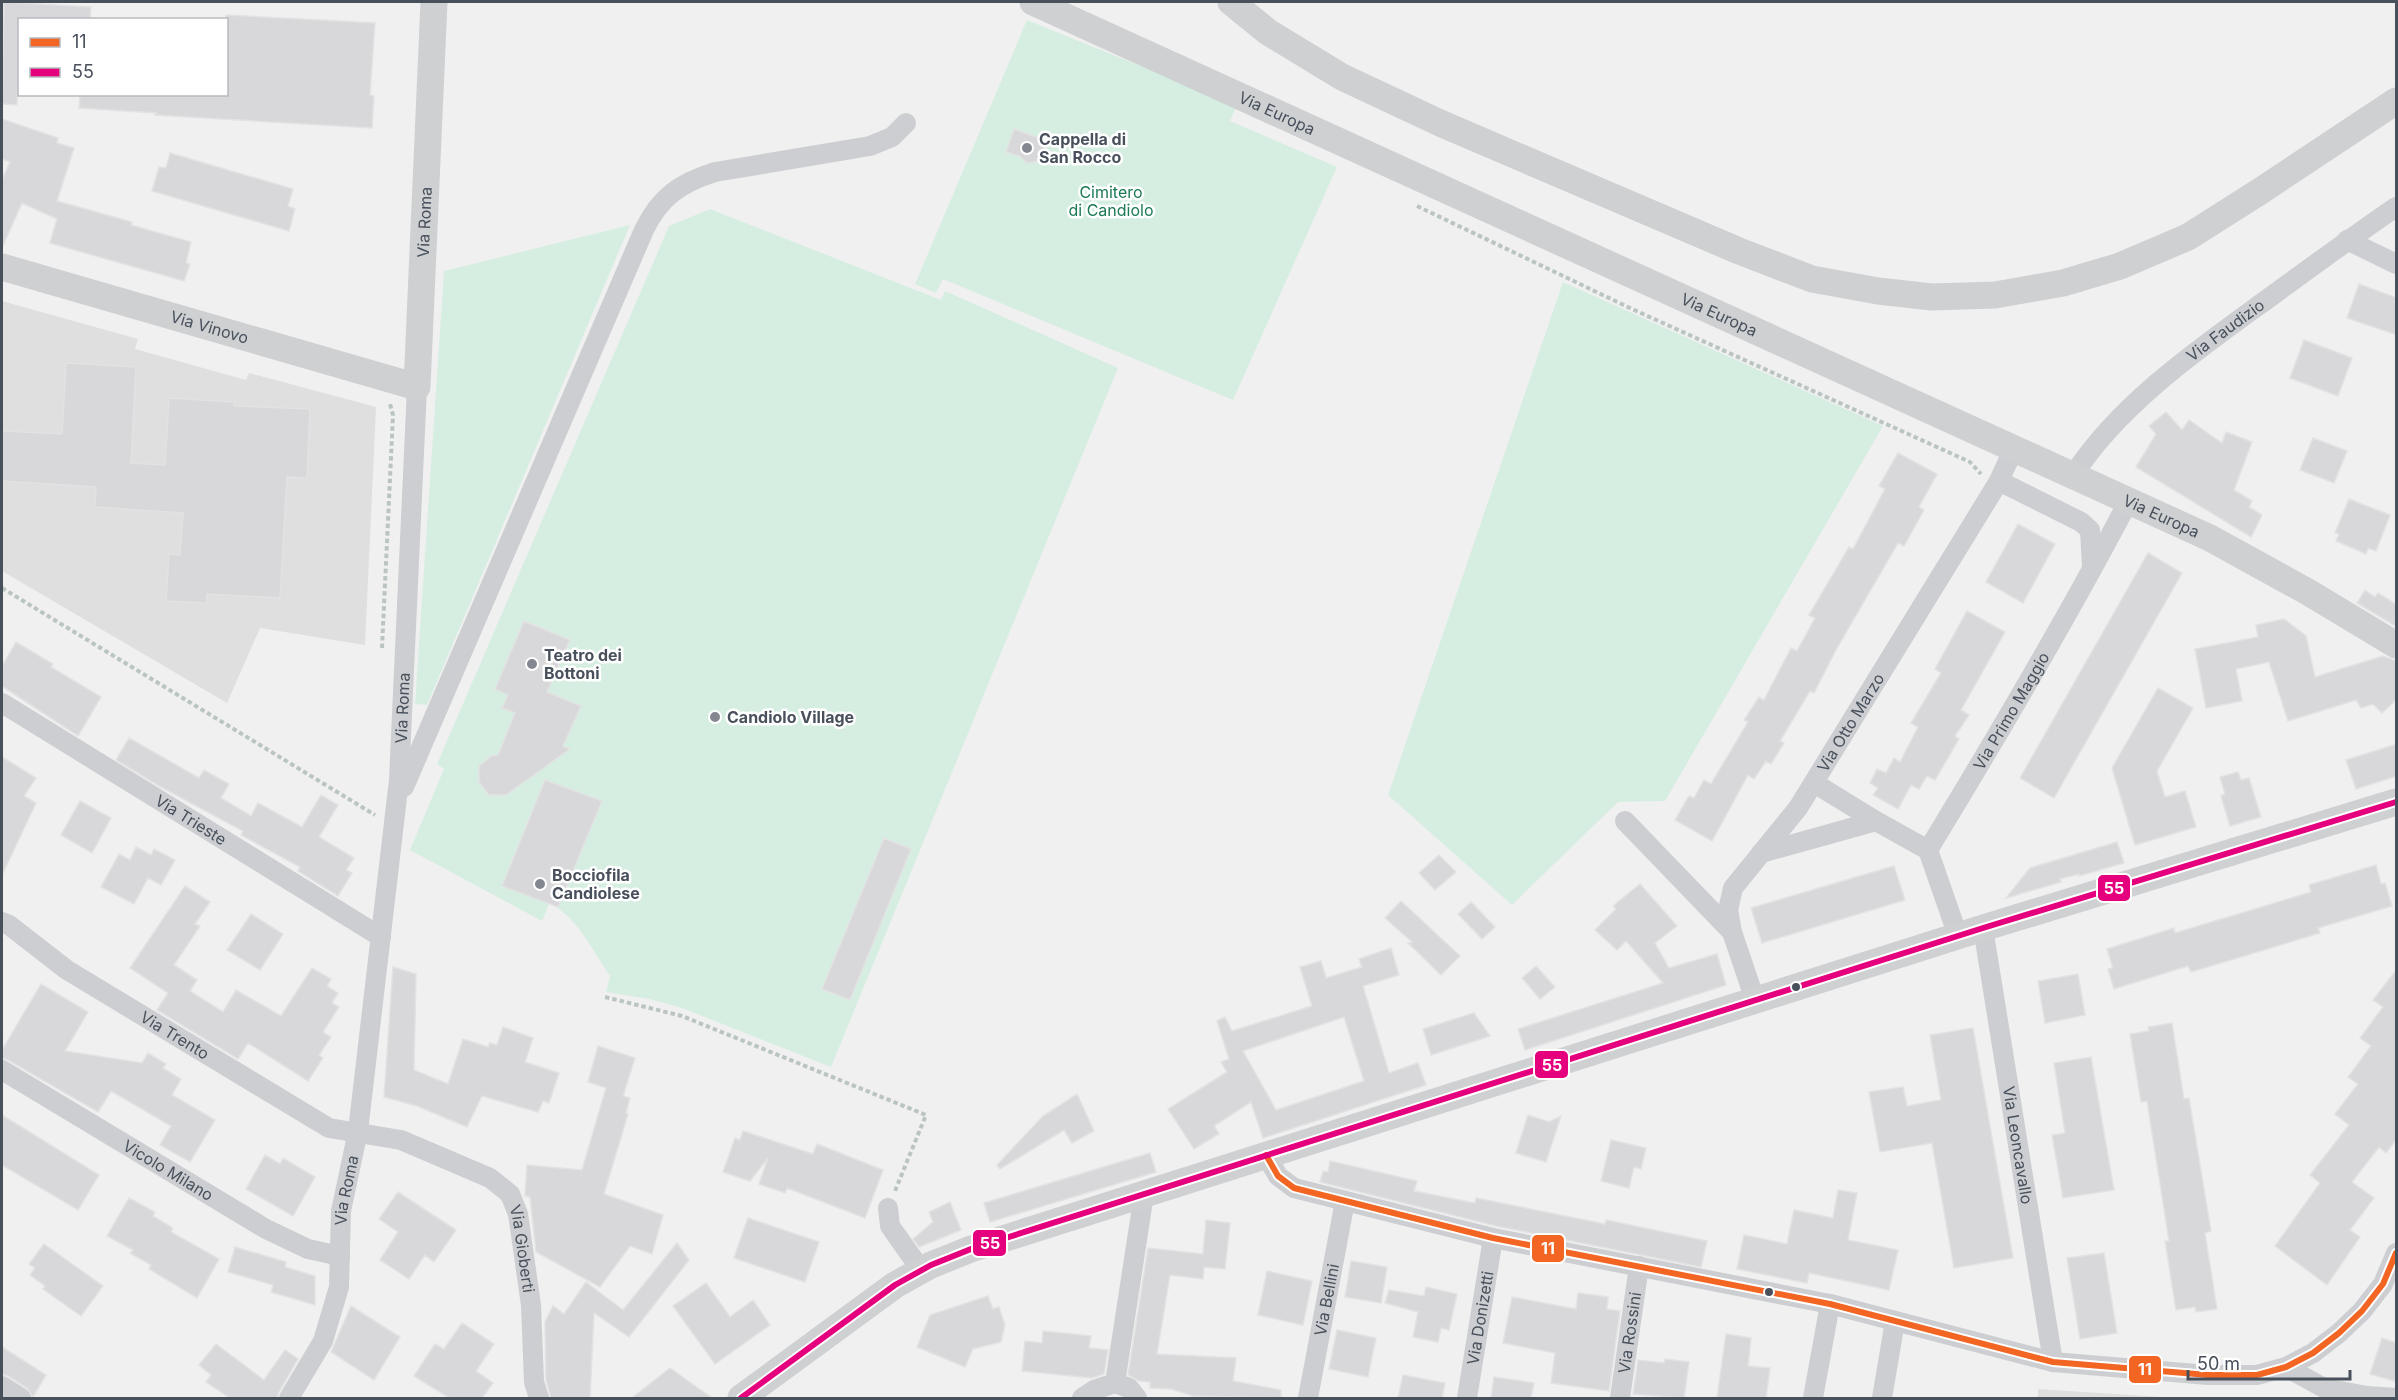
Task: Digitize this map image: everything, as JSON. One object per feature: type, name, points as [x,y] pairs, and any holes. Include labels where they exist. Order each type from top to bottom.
[{"type":"main road","name":"Via Roma","points":[[417,387],[434,2]]},
{"type":"main road","name":"Via Europa","points":[[1033,2],[2074,474],[2210,538],[2387,639]]},
{"type":"main road","points":[[1231,2],[1268,32],[1342,77],[1440,123],[1739,251],[1812,279],[1878,291],[1932,297],[2007,293],[2063,283],[2120,266],[2188,237],[2397,101]]},
{"type":"main road","name":"Via Vinovo","points":[[2,267],[417,387]]},
{"type":"main road","points":[[741,1398],[895,1285],[921,1270],[971,1248],[1970,932],[2397,802]]},
{"type":"street","points":[[397,803],[644,230],[661,202],[672,192],[698,177],[715,172],[870,146],[892,137],[906,123]]},
{"type":"street","name":"Via Faudizio","points":[[2074,474],[2091,447],[2113,424],[2193,353],[2347,240],[2397,207]]},
{"type":"street","points":[[2347,240],[2397,264]]},
{"type":"street","name":"Via Roma","points":[[289,1398],[323,1341],[339,1287],[341,1211],[358,1131],[397,803],[417,387]]},
{"type":"street","name":"Via Otto Marzo","points":[[1755,1000],[1732,932],[1728,910],[1733,888],[1798,808],[1814,783],[1989,480],[2014,448]]},
{"type":"street","points":[[1989,480],[2081,522],[2090,530],[2092,570]]},
{"type":"street","name":"Via Primo Maggio","points":[[1928,850],[2004,725],[2129,500]]},
{"type":"street","name":"Via Trieste","points":[[2,703],[381,937]]},
{"type":"street","points":[[1814,783],[1928,850],[1970,932]]},
{"type":"street","points":[[1625,821],[1732,932]]},
{"type":"street","points":[[1761,853],[1876,821]]},
{"type":"street","name":"Via Trento","points":[[2,922],[67,970],[329,1128],[358,1131]]},
{"type":"street","name":"Via Leoncavallo","points":[[1970,932],[2053,1362]]},
{"type":"street","name":"Vicolo Milano","points":[[2,1070],[266,1229],[308,1249],[340,1256]]},
{"type":"street","name":"Via Gioberti","points":[[358,1131],[401,1140],[490,1178],[510,1194],[520,1224],[531,1305],[534,1382],[539,1398]]},
{"type":"street","points":[[1266,1155],[1278,1176],[1294,1188],[1493,1238],[1830,1304],[2053,1362],[2208,1375],[2257,1375],[2286,1367],[2322,1346],[2362,1311],[2382,1284],[2397,1253]]},
{"type":"street","points":[[1114,1383],[1144,1194]]},
{"type":"street","name":"Via Bellini","points":[[1308,1398],[1346,1201]]},
{"type":"street","points":[[888,1208],[890,1226],[921,1270]]},
{"type":"street","name":"Via Donizetti","points":[[1467,1398],[1493,1238]]},
{"type":"street","name":"Via Rossini","points":[[1620,1398],[1639,1266]]},
{"type":"street","points":[[1813,1398],[1830,1304]]},
{"type":"street","points":[[1882,1398],[1895,1321]]},
{"type":"street","points":[[2286,1367],[2324,1388],[2367,1396],[2397,1398]]},
{"type":"street","points":[[1082,1398],[1094,1390],[1114,1383],[1129,1388],[1137,1398]]},
{"type":"street","points":[[2,1386],[21,1398]]},
{"type":"path","points":[[1415,205],[1632,309],[1970,462],[1989,480]]},
{"type":"path","points":[[382,656],[393,415],[390,400]]},
{"type":"path","points":[[2,588],[375,815],[394,824]]},
{"type":"path","points":[[375,804],[375,815]]},
{"type":"path","points":[[604,997],[682,1016],[926,1115],[888,1208]]},
{"type":"shaded area","points":[[2,301],[138,339],[135,349],[246,380],[249,373],[376,407],[365,645],[260,628],[227,703],[2,571]]},
{"type":"shaded area","points":[[2038,1389],[2177,1398],[2038,1398]]},
{"type":"green space","name":"Cimitero di Candiolo","points":[[1027,20],[1237,105],[1230,121],[1337,167],[1233,400],[943,279],[936,293],[915,284]]},
{"type":"green space","name":"Candiolo Village","points":[[710,209],[941,300],[945,291],[1118,368],[831,1067],[682,1008],[649,999],[606,992],[610,976],[576,925],[558,909],[549,904],[542,921],[410,850],[444,769],[437,764],[669,226]]},
{"type":"green space","points":[[630,225],[427,705],[415,704],[444,271]]},
{"type":"green space","points":[[1563,282],[1883,426],[1665,801],[1618,802],[1512,905],[1388,795]]},
{"type":"building","points":[[4,2],[91,7],[90,18],[18,18],[17,105],[2,104]]},
{"type":"building","points":[[226,15],[375,23],[370,95],[374,96],[372,128],[155,115],[156,113],[79,108],[80,96],[228,96],[228,18]]},
{"type":"building","points":[[2,119],[58,138],[57,143],[74,148],[57,201],[132,222],[131,225],[191,242],[186,263],[190,264],[184,281],[50,243],[57,219],[22,203],[2,248],[2,180],[10,162],[2,159]]},
{"type":"building","name":"Cappella di San Rocco","points":[[1014,129],[1042,139],[1046,151],[1039,161],[1027,163],[1019,156],[1006,152]]},
{"type":"building","points":[[170,153],[293,189],[288,206],[295,209],[289,231],[152,191],[159,167],[166,168]]},
{"type":"building","points":[[2359,284],[2397,298],[2397,335],[2347,318]]},
{"type":"building","points":[[2304,340],[2352,358],[2338,396],[2290,378]]},
{"type":"building","points":[[66,363],[136,367],[131,463],[165,465],[169,398],[234,402],[234,406],[310,409],[307,478],[287,477],[280,598],[207,594],[206,603],[166,601],[169,554],[180,555],[183,513],[95,507],[96,487],[2,481],[2,431],[62,434]]},
{"type":"building","points":[[2166,412],[2182,430],[2189,420],[2222,443],[2226,432],[2252,442],[2234,490],[2252,501],[2249,507],[2262,515],[2251,537],[2136,467],[2156,434],[2149,426]]},
{"type":"building","points":[[2313,438],[2347,451],[2334,483],[2300,470]]},
{"type":"building","points":[[1898,453],[1937,474],[1919,507],[1924,510],[1904,546],[1898,543],[1837,648],[1814,693],[1810,691],[1780,741],[1784,743],[1771,764],[1766,761],[1754,779],[1748,775],[1712,841],[1675,820],[1689,796],[1694,798],[1704,780],[1711,784],[1748,722],[1744,720],[1759,697],[1764,700],[1791,648],[1797,651],[1815,618],[1809,615],[1849,547],[1853,549],[1885,489],[1879,486]]},
{"type":"building","points":[[2349,499],[2390,515],[2376,551],[2368,548],[2366,554],[2336,541],[2339,534],[2335,533]]},
{"type":"building","points":[[2018,524],[2055,544],[2023,603],[1986,582]]},
{"type":"building","points":[[2148,553],[2182,573],[2054,798],[2020,778]]},
{"type":"building","points":[[2365,590],[2375,597],[2378,593],[2397,605],[2397,627],[2357,603]]},
{"type":"building","points":[[1967,611],[2005,632],[1961,710],[1969,715],[1955,736],[1959,739],[1935,780],[1927,776],[1919,789],[1911,785],[1898,809],[1873,795],[1878,788],[1870,783],[1877,769],[1886,773],[1894,758],[1900,762],[1918,727],[1911,723],[1941,673],[1935,669]]},
{"type":"building","points":[[2284,619],[2306,636],[2315,677],[2383,656],[2397,661],[2397,699],[2382,713],[2373,704],[2361,708],[2356,700],[2288,721],[2269,662],[2236,669],[2242,701],[2206,708],[2195,649],[2258,637],[2256,625]]},
{"type":"building","points":[[524,621],[570,640],[547,692],[581,706],[563,746],[570,749],[506,795],[489,795],[479,782],[479,766],[491,756],[498,755],[515,713],[502,708],[508,695],[495,689]]},
{"type":"building","points":[[16,642],[53,664],[51,667],[101,697],[78,736],[2,686],[2,666]]},
{"type":"building","points":[[2158,688],[2193,708],[2157,771],[2165,797],[2185,791],[2196,827],[2135,845],[2112,768]]},
{"type":"building","points":[[129,738],[199,778],[204,770],[229,784],[221,798],[251,816],[258,803],[302,827],[321,795],[338,805],[319,837],[354,858],[346,870],[352,873],[338,896],[298,871],[300,867],[241,835],[243,831],[116,760]]},
{"type":"building","points":[[2397,744],[2397,776],[2356,789],[2346,760]]},
{"type":"building","points":[[2,757],[36,778],[24,796],[36,803],[2,875]]},
{"type":"building","points":[[2238,772],[2241,780],[2249,778],[2261,817],[2230,826],[2221,796],[2225,794],[2220,777]]},
{"type":"building","points":[[545,780],[602,801],[558,907],[502,886]]},
{"type":"building","points":[[80,801],[111,818],[92,853],[61,835]]},
{"type":"building","points":[[884,838],[911,849],[850,1000],[822,989]]},
{"type":"building","points":[[2117,842],[2124,863],[2060,879],[2061,882],[2006,898],[2030,868]]},
{"type":"building","points":[[136,847],[151,855],[154,849],[175,860],[161,885],[148,878],[134,904],[101,887],[119,854],[130,860]]},
{"type":"building","points":[[1439,855],[1456,872],[1435,890],[1419,873]]},
{"type":"building","points":[[2376,865],[2381,884],[2385,883],[2392,906],[2318,928],[2320,933],[2191,972],[2188,966],[2114,989],[2108,969],[2113,968],[2107,949],[2174,928],[2175,933],[2311,892],[2309,885]]},
{"type":"building","points":[[1894,866],[1905,900],[1762,943],[1751,908]]},
{"type":"building","points":[[1640,884],[1677,926],[1655,943],[1669,968],[1717,954],[1726,985],[1525,1050],[1518,1029],[1663,983],[1626,941],[1617,950],[1595,930],[1616,909],[1613,906]]},
{"type":"building","points":[[185,886],[210,902],[195,924],[200,926],[174,965],[197,980],[190,991],[223,1012],[236,990],[281,1016],[312,968],[331,979],[327,986],[338,993],[332,1003],[339,1007],[323,1032],[331,1037],[319,1055],[323,1058],[308,1081],[248,1043],[238,1059],[157,1010],[168,993],[130,968]]},
{"type":"building","points":[[1401,901],[1460,956],[1441,975],[1408,943],[1412,942],[1385,918]]},
{"type":"building","points":[[1471,902],[1495,927],[1482,939],[1458,914]]},
{"type":"building","points":[[251,914],[283,934],[260,970],[227,950]]},
{"type":"building","points":[[1391,948],[1399,975],[1363,986],[1389,1073],[1418,1063],[1426,1085],[1263,1138],[1251,1102],[1214,1126],[1219,1134],[1194,1149],[1168,1109],[1227,1072],[1221,1062],[1229,1059],[1217,1021],[1225,1017],[1232,1031],[1312,1006],[1300,967],[1321,961],[1326,978],[1362,967],[1359,959]],"holes":[[[1344,1017],[1364,1081],[1276,1110],[1243,1051]]]},
{"type":"building","points":[[1536,966],[1555,987],[1540,999],[1522,978]]},
{"type":"building","points":[[393,967],[416,974],[414,1070],[448,1084],[463,1039],[488,1047],[490,1043],[497,1045],[503,1027],[533,1038],[525,1062],[559,1073],[549,1103],[543,1101],[538,1112],[482,1096],[467,1127],[417,1106],[384,1097]]},
{"type":"building","points":[[2397,969],[2397,1139],[2386,1153],[2379,1147],[2352,1182],[2374,1198],[2350,1230],[2360,1237],[2327,1285],[2275,1246],[2320,1183],[2310,1175],[2349,1125],[2335,1114],[2358,1084],[2348,1077],[2371,1046],[2360,1038],[2383,1007],[2373,1000]]},
{"type":"building","points":[[2078,974],[2085,1015],[2045,1023],[2038,981]]},
{"type":"building","points":[[41,984],[88,1012],[65,1051],[142,1063],[148,1053],[166,1064],[163,1068],[181,1079],[172,1095],[215,1120],[190,1162],[160,1145],[171,1126],[111,1091],[98,1112],[2,1058],[2,1050]]},
{"type":"building","points":[[1474,1013],[1490,1036],[1431,1055],[1423,1029]]},
{"type":"building","points":[[2172,1023],[2184,1099],[2189,1098],[2211,1231],[2205,1233],[2217,1309],[2196,1312],[2195,1307],[2176,1310],[2165,1241],[2169,1241],[2147,1101],[2141,1102],[2130,1034],[2149,1031],[2148,1027]]},
{"type":"building","points":[[1973,1028],[2013,1258],[1954,1268],[1932,1143],[1880,1152],[1869,1092],[1903,1087],[1907,1106],[1941,1100],[1930,1035]]},
{"type":"building","points":[[598,1046],[635,1058],[623,1096],[630,1098],[626,1113],[628,1114],[604,1194],[663,1215],[652,1254],[630,1246],[600,1287],[536,1252],[530,1197],[525,1196],[527,1165],[582,1170],[606,1088],[588,1082]]},
{"type":"building","points":[[2091,1057],[2114,1190],[2063,1198],[2052,1135],[2065,1133],[2054,1063]]},
{"type":"building","points":[[1077,1094],[1094,1131],[1072,1143],[1064,1130],[1000,1169],[997,1165],[1043,1116]]},
{"type":"building","points":[[2,1115],[99,1175],[78,1210],[2,1165]]},
{"type":"building","points":[[1528,1115],[1549,1122],[1561,1116],[1546,1162],[1516,1153]]},
{"type":"building","points":[[743,1131],[813,1154],[817,1144],[883,1170],[865,1218],[787,1188],[785,1193],[759,1184],[768,1158],[750,1181],[723,1172],[735,1138],[740,1140]]},
{"type":"building","points":[[1611,1140],[1646,1148],[1641,1169],[1634,1167],[1629,1188],[1601,1181]]},
{"type":"building","points":[[1150,1153],[1156,1172],[990,1222],[984,1203]]},
{"type":"building","points":[[265,1155],[280,1164],[283,1158],[315,1177],[293,1216],[246,1189]]},
{"type":"building","points":[[1330,1161],[1417,1181],[1414,1191],[1475,1203],[1476,1198],[1605,1224],[1606,1220],[1707,1241],[1701,1267],[1496,1226],[1320,1182],[1323,1171],[1328,1172]]},
{"type":"building","points":[[1838,1190],[1857,1193],[1848,1240],[1898,1250],[1889,1290],[1809,1273],[1807,1283],[1737,1269],[1744,1235],[1787,1244],[1794,1210],[1833,1218]]},
{"type":"building","points":[[398,1192],[456,1230],[434,1262],[425,1255],[409,1279],[380,1260],[398,1232],[379,1219]]},
{"type":"building","points":[[129,1198],[155,1212],[153,1216],[173,1228],[171,1232],[219,1259],[197,1298],[149,1269],[151,1265],[130,1253],[133,1250],[107,1236]]},
{"type":"building","points":[[950,1202],[961,1230],[919,1247],[913,1239],[933,1222],[929,1212]]},
{"type":"building","points":[[748,1218],[819,1242],[805,1282],[734,1258]]},
{"type":"building","points":[[1206,1220],[1230,1223],[1225,1269],[1204,1267],[1203,1279],[1170,1275],[1157,1354],[1236,1358],[1233,1381],[1281,1390],[1281,1398],[1193,1396],[1171,1389],[1150,1388],[1150,1382],[1139,1381],[1128,1375],[1148,1248],[1203,1254]]},
{"type":"building","points":[[677,1243],[689,1260],[629,1337],[594,1313],[590,1398],[551,1398],[546,1380],[545,1322],[553,1306],[564,1314],[586,1282],[623,1310]]},
{"type":"building","points":[[44,1244],[103,1286],[81,1316],[43,1289],[45,1286],[30,1275],[35,1268],[29,1264]]},
{"type":"building","points":[[235,1247],[286,1262],[285,1267],[315,1276],[315,1305],[271,1292],[273,1285],[228,1272]]},
{"type":"building","points":[[2104,1253],[2117,1333],[2080,1339],[2067,1258]]},
{"type":"building","points":[[1351,1261],[1387,1267],[1381,1303],[1345,1297]]},
{"type":"building","points":[[1267,1271],[1312,1281],[1303,1325],[1258,1315]]},
{"type":"building","points":[[706,1283],[730,1317],[753,1300],[770,1325],[715,1364],[673,1306]]},
{"type":"building","points":[[1426,1287],[1457,1294],[1449,1330],[1441,1328],[1438,1342],[1413,1337],[1418,1312],[1385,1303],[1389,1290],[1424,1296]]},
{"type":"building","points":[[1578,1293],[1608,1297],[1607,1309],[1620,1311],[1609,1391],[1551,1383],[1555,1353],[1503,1343],[1512,1297],[1576,1309]]},
{"type":"building","points":[[988,1296],[993,1309],[999,1307],[1005,1325],[1001,1342],[973,1349],[965,1367],[917,1347],[930,1315]]},
{"type":"building","points":[[351,1306],[400,1337],[374,1380],[331,1352]]},
{"type":"building","points":[[462,1323],[494,1344],[476,1371],[493,1383],[482,1398],[449,1398],[414,1376],[435,1344],[444,1349]]},
{"type":"building","points":[[1337,1330],[1376,1338],[1368,1377],[1329,1369]]},
{"type":"building","points":[[1043,1331],[1091,1336],[1089,1348],[1108,1350],[1104,1374],[1092,1378],[1022,1371],[1025,1341],[1042,1343]]},
{"type":"building","points":[[1726,1334],[1751,1338],[1748,1366],[1770,1368],[1766,1398],[1717,1398]]},
{"type":"building","points":[[2382,1338],[2397,1343],[2397,1382],[2370,1374]]},
{"type":"building","points":[[216,1344],[264,1380],[285,1350],[298,1359],[277,1398],[230,1398],[206,1382],[211,1375],[199,1365]]},
{"type":"building","points":[[2,1347],[46,1375],[33,1397],[27,1388],[2,1374]]},
{"type":"building","points":[[1665,1359],[1689,1362],[1684,1398],[1633,1394],[1638,1360],[1664,1363]]},
{"type":"building","points":[[670,1368],[712,1398],[632,1398]]},
{"type":"building","points":[[1403,1375],[1445,1383],[1442,1398],[1398,1398]]},
{"type":"building","points":[[1494,1377],[1534,1383],[1531,1398],[1491,1398]]},
{"type":"transit line","name":"55","points":[[741,1398],[895,1285],[931,1265],[971,1249],[1983,928],[2396,802]]},
{"type":"transit line","name":"11","points":[[1266,1155],[1278,1176],[1294,1188],[1493,1238],[1830,1304],[2053,1362],[2208,1375],[2257,1375],[2286,1367],[2313,1353],[2362,1311],[2383,1284],[2396,1253]]},
{"type":"place","name":"Cappella di San Rocco","points":[[1027,148]]},
{"type":"place","name":"Teatro dei Bottoni","points":[[532,664]]},
{"type":"place","name":"Candiolo Village","points":[[715,717]]},
{"type":"place","name":"Bocciofila Candiolese","points":[[540,884]]}]
